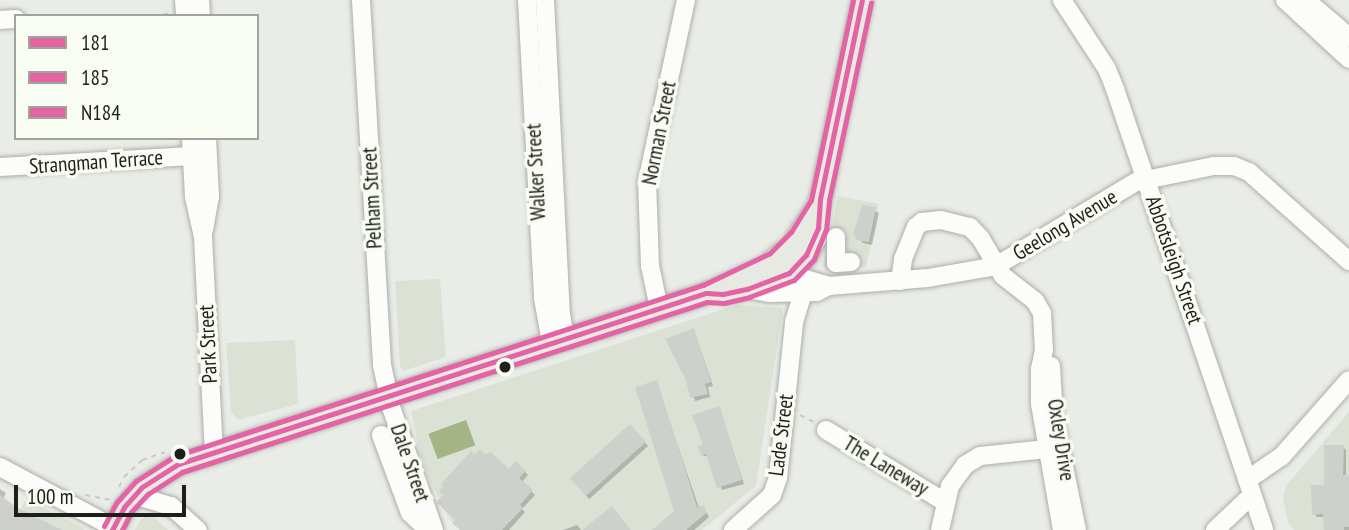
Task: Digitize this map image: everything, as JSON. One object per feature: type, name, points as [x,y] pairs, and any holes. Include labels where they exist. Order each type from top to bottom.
[{"type":"main road","points":[[706,293],[723,294],[797,284],[801,262],[815,239],[819,203],[862,0]]},
{"type":"main road","points":[[113,528],[126,492],[164,461],[214,452],[706,293],[765,266],[792,246],[819,203]]},
{"type":"street","name":"Pelham Street","points":[[361,0],[382,365],[389,395]]},
{"type":"street","name":"Walker Street","points":[[527,0],[543,298],[558,341]]},
{"type":"street","name":"Walker Street","points":[[545,0],[561,314],[558,341]]},
{"type":"street","name":"Norman Street","points":[[659,308],[650,266],[647,182],[686,0]]},
{"type":"street","points":[[1284,0],[1349,59]]},
{"type":"street","points":[[1306,0],[1349,37]]},
{"type":"street","name":"Abbotsleigh Street","points":[[1068,3],[1107,69],[1264,530]]},
{"type":"street","name":"Park Street","points":[[203,237],[210,197],[208,140]]},
{"type":"street","name":"Park Street","points":[[191,147],[194,197],[203,237],[214,452]]},
{"type":"street","name":"Strangman Terrace","points":[[0,167],[191,147]]},
{"type":"street","name":"Geelong Avenue","points":[[765,266],[797,284],[829,286],[900,281],[996,266],[1115,193],[1147,180],[1213,166],[1234,166],[1249,172],[1349,261]]},
{"type":"street","name":"Oxley Drive","points":[[900,281],[904,258],[916,227],[930,220],[970,227],[1003,276],[1035,301],[1042,313],[1044,350],[1040,369],[1040,404],[1062,530]]},
{"type":"street","points":[[836,237],[836,263],[851,262]]},
{"type":"street","name":"Lade Street","points":[[733,530],[772,495],[778,478],[797,284]]},
{"type":"street","name":"Oxley Drive","points":[[1044,350],[1050,364],[1054,418],[1077,530]]},
{"type":"street","points":[[1215,530],[1349,380]]},
{"type":"street","name":"Dale Street","points":[[389,395],[434,530]]},
{"type":"street","name":"The Laneway","points":[[826,430],[946,502]]},
{"type":"street","name":"Dale Street","points":[[381,435],[406,506],[412,517],[428,530]]},
{"type":"street","points":[[940,530],[950,486],[965,465],[980,456],[1047,449]]},
{"type":"street","points":[[164,461],[171,506]]},
{"type":"street","points":[[0,467],[113,528]]},
{"type":"street","points":[[126,492],[171,506],[198,530]]},
{"type":"path","points":[[157,14],[182,10]]},
{"type":"path","points":[[799,414],[810,420]]},
{"type":"path","points":[[126,492],[124,477],[142,460],[164,461]]},
{"type":"path","points":[[75,489],[104,501],[112,499]]},
{"type":"shaded area","points":[[838,196],[879,204],[866,267],[826,270],[823,266]]},
{"type":"shaded area","points":[[440,279],[446,357],[403,371],[400,366],[395,281]]},
{"type":"shaded area","points":[[736,305],[783,308],[756,486],[702,530],[461,530],[449,519],[422,464],[411,411]]},
{"type":"shaded area","points":[[295,340],[298,404],[238,420],[231,412],[226,343]]},
{"type":"shaded area","points":[[1349,412],[1349,530],[1294,530],[1288,523],[1283,499],[1286,486]]},
{"type":"shaded area","points":[[466,420],[475,445],[438,459],[428,434]]},
{"type":"shaded area","points":[[26,499],[82,527],[84,530],[11,530]]},
{"type":"shaded area","points":[[147,515],[154,517],[168,530],[135,530],[141,519]]},
{"type":"building","points":[[862,205],[876,207],[869,242],[857,240],[853,234]]},
{"type":"building","points":[[694,328],[711,382],[705,384],[708,394],[690,398],[686,380],[665,339]]},
{"type":"building","points":[[657,380],[697,507],[704,505],[706,513],[686,530],[652,530],[674,511],[635,387]]},
{"type":"building","points":[[720,406],[742,480],[717,488],[706,454],[701,455],[698,446],[703,445],[692,415]]},
{"type":"building","points":[[630,424],[646,442],[586,496],[570,478]]},
{"type":"building","points":[[1324,445],[1344,445],[1343,475],[1349,475],[1349,527],[1344,527],[1344,530],[1324,530],[1323,514],[1312,515],[1311,485],[1324,485]]},
{"type":"building","points":[[480,449],[486,455],[490,451],[509,469],[516,461],[526,471],[519,478],[533,490],[520,505],[523,508],[502,530],[460,530],[452,523],[455,520],[436,502],[443,495],[439,491],[443,486],[441,484],[471,451],[475,454]]},
{"type":"building","points":[[0,495],[16,507],[62,530],[0,530]]},
{"type":"building","points":[[612,506],[631,530],[582,530]]},
{"type":"transit line","name":"N184","points":[[104,526],[117,502],[136,481],[175,456],[703,285],[770,253],[791,232],[811,200],[853,0]]},
{"type":"transit line","name":"181","points":[[112,530],[124,507],[142,487],[178,464],[706,293],[723,294],[747,289],[789,273],[806,255],[818,228],[820,199],[862,0]]},
{"type":"transit line","name":"185","points":[[122,530],[131,512],[148,494],[182,472],[707,302],[724,303],[749,297],[794,280],[814,259],[826,230],[829,200],[871,2]]}]
